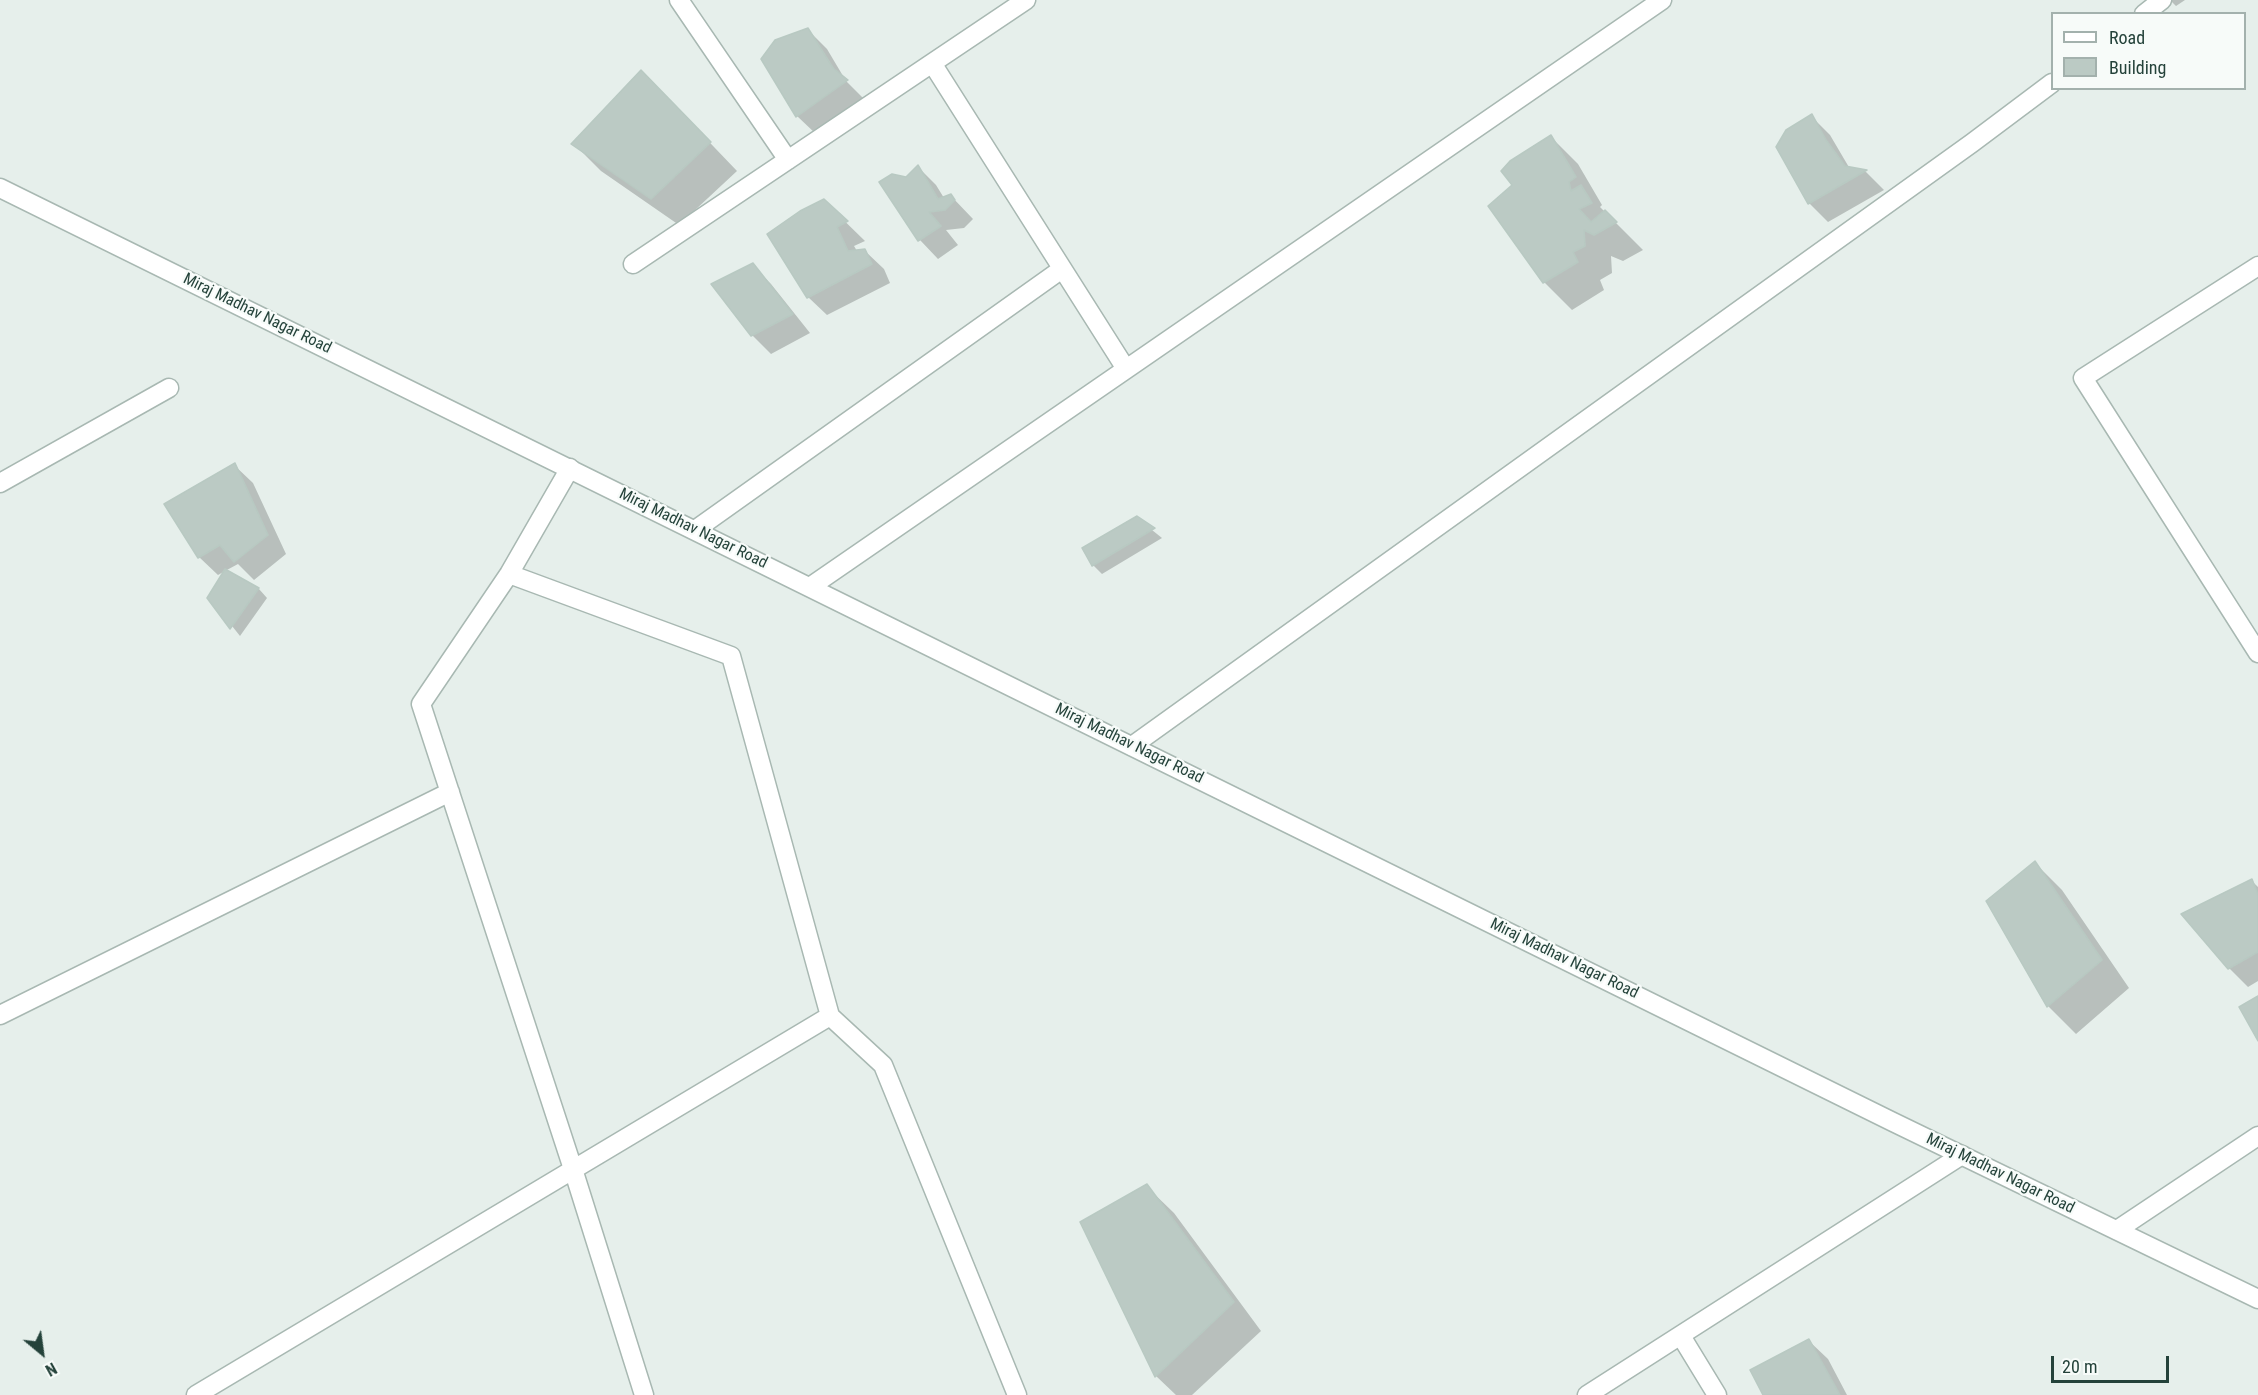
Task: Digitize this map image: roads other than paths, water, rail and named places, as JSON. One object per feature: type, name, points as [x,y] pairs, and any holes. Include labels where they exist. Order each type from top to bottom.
[{"type":"street","points":[[680,0],[789,160]]},
{"type":"street","points":[[633,264],[1026,0]]},
{"type":"street","points":[[810,587],[1662,0]]},
{"type":"street","points":[[2147,12],[2162,0]]},
{"type":"street","points":[[932,63],[1126,369]]},
{"type":"street","points":[[1132,746],[1953,157],[2051,83]]},
{"type":"street","name":"Miraj Madhav Nagar Road","points":[[0,188],[2258,1299]]},
{"type":"street","points":[[2258,266],[2083,378],[2258,653]]},
{"type":"street","points":[[695,530],[1062,269]]},
{"type":"street","points":[[0,483],[169,388]]},
{"type":"street","points":[[570,468],[509,574],[421,704],[573,1169],[644,1395]]},
{"type":"street","points":[[509,574],[731,656],[830,1016],[883,1065],[1017,1395]]},
{"type":"street","points":[[0,1015],[450,792]]},
{"type":"street","points":[[196,1395],[830,1016]]},
{"type":"street","points":[[2117,1230],[2258,1136]]},
{"type":"street","points":[[1587,1395],[1962,1155]]},
{"type":"street","points":[[1681,1336],[1717,1395]]}]
